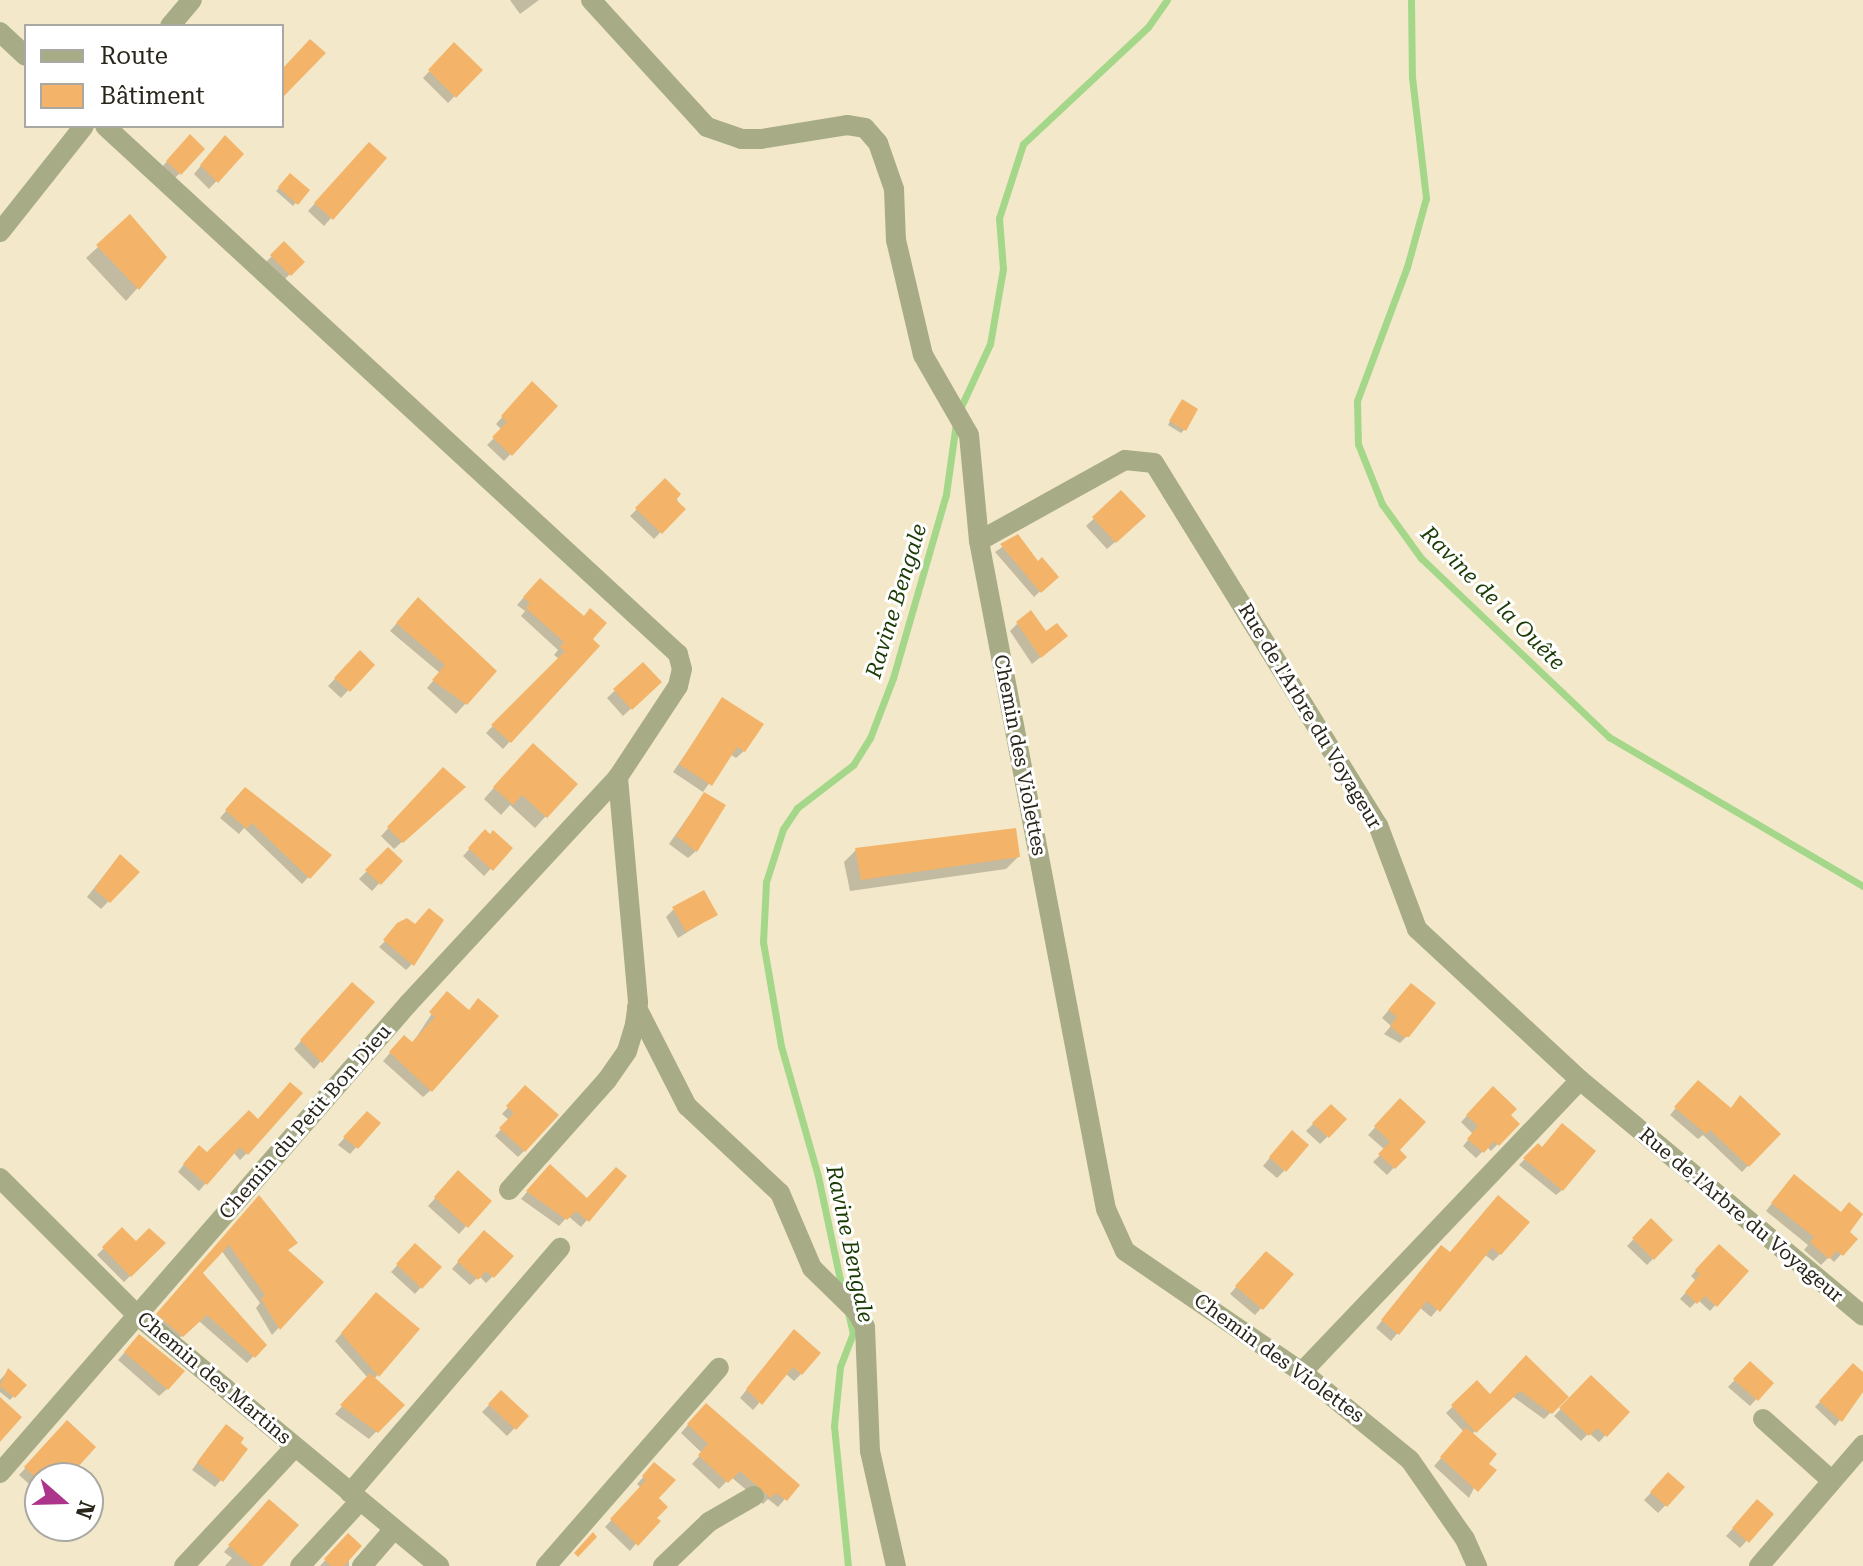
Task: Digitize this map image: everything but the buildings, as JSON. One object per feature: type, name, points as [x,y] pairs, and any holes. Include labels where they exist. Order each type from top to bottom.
[{"type":"street","points":[[172,24],[192,0]]},
{"type":"street","name":"Chemin des Violettes","points":[[591,0],[707,127],[751,139],[847,125],[865,128],[878,143],[894,189],[896,240],[923,355],[952,400],[969,435],[979,541],[1106,1209],[1125,1251],[1302,1372],[1410,1460],[1465,1539],[1477,1566]]},
{"type":"street","points":[[0,32],[24,54]]},
{"type":"street","points":[[0,232],[82,128]]},
{"type":"street","name":"Chemin du Petit Bon Dieu","points":[[0,1473],[408,1004],[618,777],[678,686],[682,669],[678,654],[107,128]]},
{"type":"street","name":"Rue de l'Arbre du Voyageur","points":[[979,541],[1125,460],[1154,463],[1378,825],[1417,929],[1580,1080],[1863,1316]]},
{"type":"street","points":[[509,1190],[607,1080],[627,1051],[637,1008],[618,777]]},
{"type":"street","points":[[637,1008],[687,1106],[780,1193],[812,1268],[836,1296],[857,1312],[865,1327],[870,1451],[896,1566]]},
{"type":"street","points":[[1302,1372],[1580,1080]]},
{"type":"street","name":"Chemin des Martins","points":[[0,1178],[137,1315],[439,1566]]},
{"type":"street","points":[[300,1566],[560,1248]]},
{"type":"street","points":[[546,1566],[719,1368]]},
{"type":"street","points":[[1763,1419],[1831,1480]]},
{"type":"street","points":[[1759,1566],[1863,1445]]},
{"type":"street","points":[[184,1566],[295,1447]]},
{"type":"street","points":[[663,1566],[709,1522],[754,1496]]},
{"type":"street","points":[[362,1566],[394,1529]]},
{"type":"waterway","name":"Ravine Bengale","points":[[959,411],[990,344],[1003,269],[999,218],[1023,144],[1148,27],[1167,0]]},
{"type":"waterway","name":"Ravine de la Ouête","points":[[1411,0],[1412,77],[1426,198],[1407,267],[1357,401],[1358,444],[1382,504],[1421,558],[1609,737],[1863,886]]},
{"type":"waterway","name":"Ravine Bengale","points":[[842,1289],[818,1176],[781,1046],[763,942],[766,882],[783,829],[797,808],[853,765],[870,738],[893,678],[946,494],[956,423]]},
{"type":"waterway","name":"Ravine Bengale","points":[[848,1312],[853,1333],[840,1367],[834,1426],[848,1566]]}]
